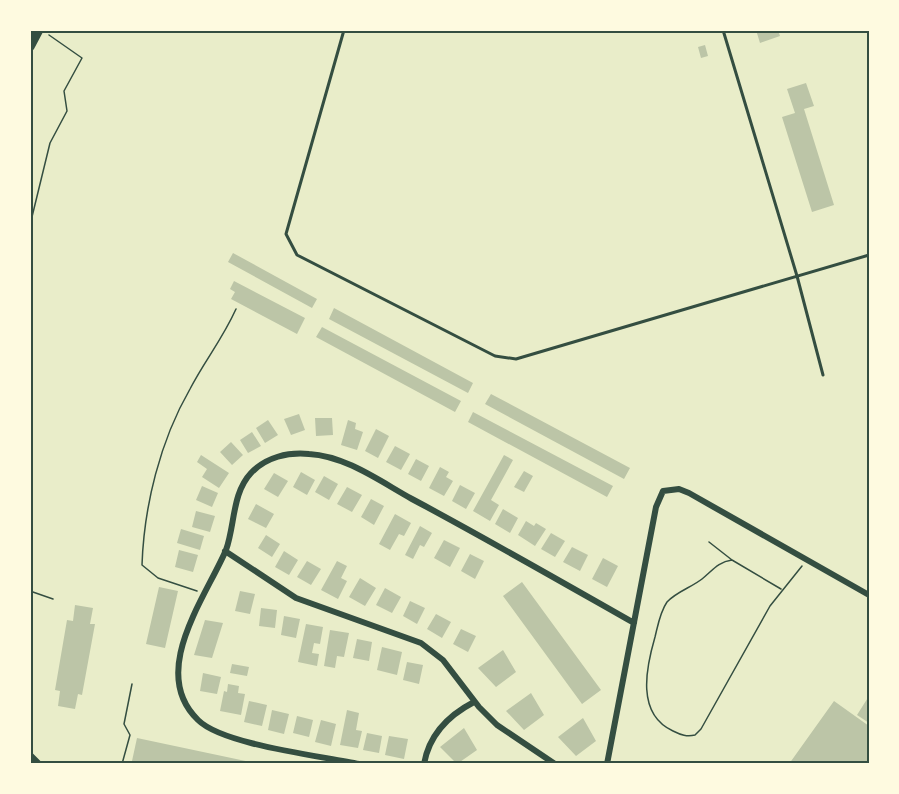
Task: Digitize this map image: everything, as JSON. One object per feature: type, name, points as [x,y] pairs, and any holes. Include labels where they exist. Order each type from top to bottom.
[{"type":"main road","points":[[30,47],[40,30]]},
{"type":"main road","points":[[30,757],[36,764]]},
{"type":"street","points":[[358,764],[223,734],[198,721],[182,693],[179,680],[183,647],[190,619],[225,551],[237,500],[249,475],[271,459],[297,453],[342,462],[634,623]]},
{"type":"street","points":[[607,764],[656,507],[663,491],[679,489],[689,493],[869,596]]},
{"type":"street","points":[[225,551],[296,598],[421,643],[444,660],[474,702],[503,730],[555,764]]},
{"type":"street","points":[[424,764],[426,753],[441,727],[474,702]]},
{"type":"lane","points":[[344,30],[286,234],[289,245],[297,255],[495,356],[516,359],[869,255]]},
{"type":"lane","points":[[723,30],[797,276],[823,375]]},
{"type":"path","points":[[30,225],[50,143],[67,111],[64,91],[82,58],[40,30]]},
{"type":"path","points":[[203,592],[158,578],[142,565],[144,526],[158,470],[175,421],[189,389],[223,339],[236,309]]},
{"type":"path","points":[[709,542],[732,560],[782,590]]},
{"type":"path","points":[[732,560],[721,561],[702,579],[668,602],[661,614],[647,673],[648,700],[652,713],[670,730],[688,736],[701,729],[770,606],[807,561]]},
{"type":"path","points":[[30,591],[53,600]]},
{"type":"path","points":[[122,764],[130,735],[124,724],[132,684]]},
{"type":"building","points":[[756,30],[778,30],[780,36],[760,43]]},
{"type":"building","points":[[705,45],[708,56],[701,58],[698,47]]},
{"type":"building","points":[[806,83],[814,106],[804,109],[834,205],[812,212],[782,117],[795,113],[787,89]]},
{"type":"building","points":[[233,253],[317,299],[312,308],[228,262]]},
{"type":"building","points":[[234,281],[305,318],[297,334],[231,299],[235,292],[230,289]]},
{"type":"building","points":[[334,308],[473,383],[468,393],[329,319]]},
{"type":"building","points":[[322,327],[461,401],[455,412],[316,337]]},
{"type":"building","points":[[491,394],[630,468],[624,479],[485,404]]},
{"type":"building","points":[[473,412],[613,486],[607,497],[468,422]]},
{"type":"building","points":[[299,414],[305,430],[291,435],[284,419]]},
{"type":"building","points":[[315,418],[332,418],[333,435],[316,436]]},
{"type":"building","points":[[268,420],[278,435],[265,443],[256,428]]},
{"type":"building","points":[[348,420],[356,423],[355,429],[363,432],[357,450],[341,445]]},
{"type":"building","points":[[376,429],[389,436],[378,458],[365,451]]},
{"type":"building","points":[[252,432],[261,446],[248,453],[240,440]]},
{"type":"building","points":[[231,442],[243,455],[232,465],[220,452]]},
{"type":"building","points":[[395,446],[410,454],[401,470],[386,462]]},
{"type":"building","points":[[201,455],[229,473],[219,488],[202,477],[207,469],[197,462]]},
{"type":"building","points":[[504,455],[513,460],[491,500],[499,505],[490,521],[473,511]]},
{"type":"building","points":[[416,459],[429,466],[421,481],[408,474]]},
{"type":"building","points":[[440,467],[449,472],[446,477],[453,481],[444,496],[429,488]]},
{"type":"building","points":[[524,471],[533,476],[524,492],[514,487]]},
{"type":"building","points":[[301,472],[315,480],[307,495],[293,487]]},
{"type":"building","points":[[274,473],[288,481],[278,497],[264,489]]},
{"type":"building","points":[[324,476],[338,484],[329,500],[315,492]]},
{"type":"building","points":[[460,485],[475,493],[466,509],[452,501]]},
{"type":"building","points":[[202,486],[218,493],[212,507],[196,500]]},
{"type":"building","points":[[347,487],[362,495],[352,512],[337,504]]},
{"type":"building","points":[[371,499],[384,506],[374,525],[361,517]]},
{"type":"building","points":[[256,504],[274,514],[266,528],[248,519]]},
{"type":"building","points":[[503,509],[518,518],[510,533],[495,524]]},
{"type":"building","points":[[196,511],[215,516],[210,532],[192,527]]},
{"type":"building","points":[[395,514],[411,523],[404,536],[399,534],[390,550],[379,544]]},
{"type":"building","points":[[526,521],[534,526],[536,523],[546,529],[535,546],[518,535]]},
{"type":"building","points":[[420,526],[432,533],[424,547],[420,545],[413,559],[405,555]]},
{"type":"building","points":[[181,529],[204,536],[200,550],[177,543]]},
{"type":"building","points":[[551,533],[565,541],[555,557],[541,549]]},
{"type":"building","points":[[266,535],[280,544],[272,557],[258,548]]},
{"type":"building","points":[[444,540],[460,548],[450,567],[434,558]]},
{"type":"building","points":[[572,547],[588,555],[580,571],[563,562]]},
{"type":"building","points":[[179,550],[198,555],[193,572],[175,567]]},
{"type":"building","points":[[284,551],[298,560],[289,575],[275,567]]},
{"type":"building","points":[[470,554],[484,561],[475,579],[461,571]]},
{"type":"building","points":[[603,558],[618,566],[607,587],[592,579]]},
{"type":"building","points":[[307,561],[321,569],[311,585],[297,577]]},
{"type":"building","points":[[337,561],[347,566],[341,578],[347,581],[338,599],[321,590]]},
{"type":"building","points":[[360,578],[376,588],[365,606],[349,597]]},
{"type":"building","points":[[522,582],[601,690],[582,704],[503,596]]},
{"type":"building","points":[[159,587],[178,591],[165,648],[146,644]]},
{"type":"building","points":[[385,588],[401,597],[392,613],[376,605]]},
{"type":"building","points":[[240,591],[255,594],[250,614],[235,611]]},
{"type":"building","points":[[410,601],[425,608],[417,624],[403,616]]},
{"type":"building","points":[[75,605],[93,608],[90,624],[95,624],[82,695],[78,694],[75,709],[58,706],[60,691],[55,690],[67,620],[73,621]]},
{"type":"building","points":[[261,608],[277,610],[275,628],[259,626]]},
{"type":"building","points":[[436,614],[451,622],[442,638],[427,629]]},
{"type":"building","points":[[284,616],[300,619],[296,638],[281,635]]},
{"type":"building","points":[[205,620],[223,623],[212,658],[194,655]]},
{"type":"building","points":[[306,624],[323,627],[320,644],[314,643],[312,653],[319,654],[317,666],[298,662]]},
{"type":"building","points":[[461,629],[476,636],[468,652],[453,644]]},
{"type":"building","points":[[330,630],[349,633],[344,657],[337,656],[335,668],[324,666]]},
{"type":"building","points":[[357,639],[372,642],[369,661],[353,658]]},
{"type":"building","points":[[382,647],[402,652],[397,675],[377,670]]},
{"type":"building","points":[[503,650],[516,672],[496,687],[478,668]]},
{"type":"building","points":[[407,662],[423,665],[419,684],[403,680]]},
{"type":"building","points":[[232,664],[249,667],[247,676],[230,673]]},
{"type":"building","points":[[203,673],[221,677],[217,694],[200,691]]},
{"type":"building","points":[[228,684],[239,686],[238,693],[245,694],[241,715],[220,711],[224,691],[227,692]]},
{"type":"building","points":[[531,693],[544,715],[524,730],[506,711]]},
{"type":"building","points":[[869,696],[869,723],[857,715]]},
{"type":"building","points":[[249,701],[267,705],[262,726],[244,722]]},
{"type":"building","points":[[834,701],[869,726],[869,764],[789,764]]},
{"type":"building","points":[[272,710],[289,714],[284,734],[268,730]]},
{"type":"building","points":[[347,710],[359,713],[356,730],[362,731],[358,748],[340,745]]},
{"type":"building","points":[[297,716],[313,720],[309,737],[293,733]]},
{"type":"building","points":[[583,718],[596,741],[576,756],[558,737]]},
{"type":"building","points":[[321,720],[336,724],[331,746],[315,742]]},
{"type":"building","points":[[464,728],[477,750],[457,764],[440,747]]},
{"type":"building","points":[[367,733],[382,736],[379,753],[363,750]]},
{"type":"building","points":[[389,736],[408,739],[404,759],[385,755]]},
{"type":"building","points":[[137,738],[255,764],[148,764],[132,761]]}]
